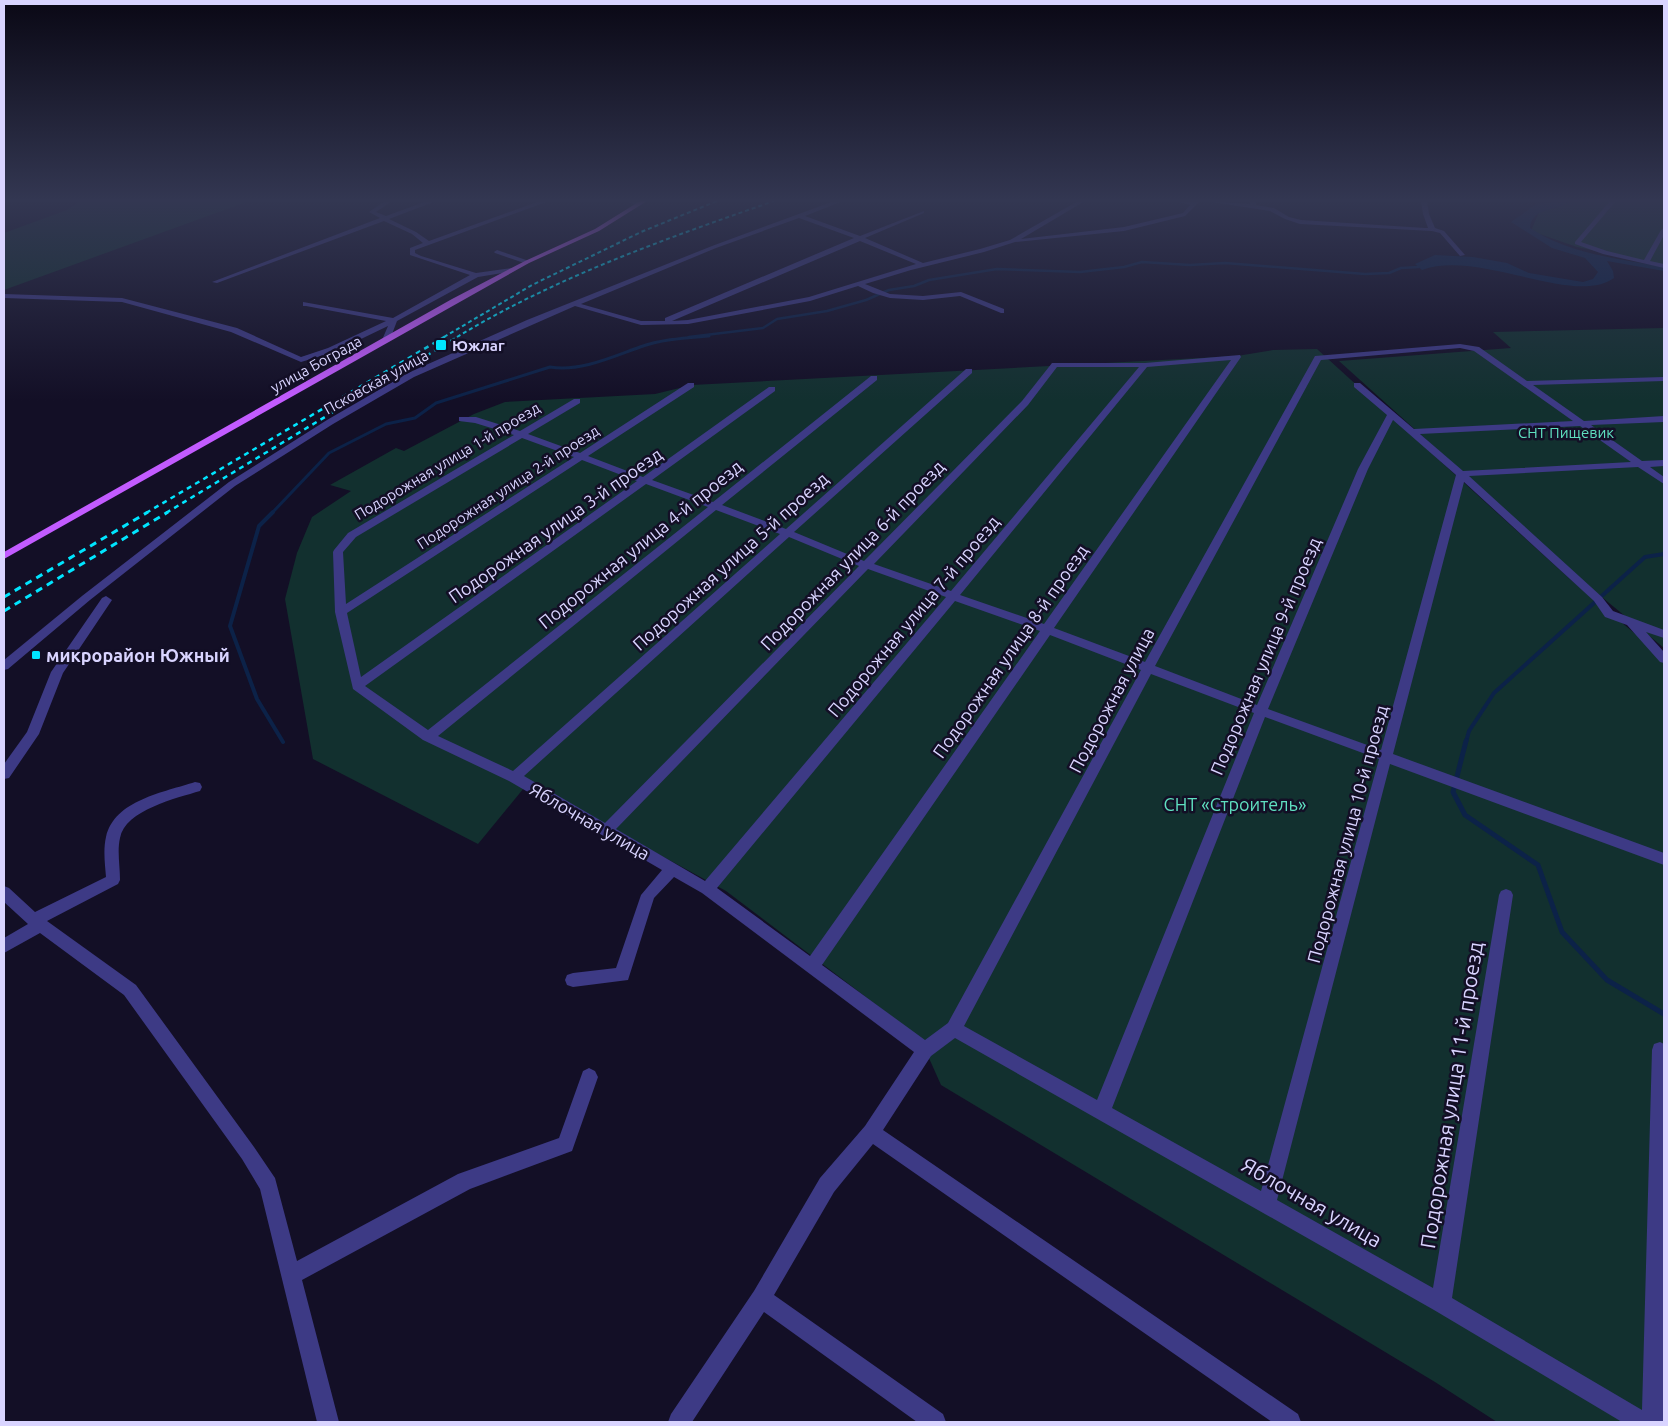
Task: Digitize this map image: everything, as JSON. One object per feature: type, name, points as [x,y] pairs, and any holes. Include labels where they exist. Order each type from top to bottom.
[{"type":"main road","name":"улица Бограда","points":[[4,556],[517,268]]},
{"type":"street","points":[[215,282],[254,268]]},
{"type":"street","points":[[453,268],[476,275]]},
{"type":"street","name":"Псковская улица","points":[[4,666],[86,598],[240,479],[411,375],[574,304],[664,268]]},
{"type":"street","points":[[657,324],[790,268]]},
{"type":"street","points":[[574,304],[641,323],[657,324],[697,320],[810,299],[857,283],[913,268]]},
{"type":"street","points":[[4,296],[122,300],[234,330],[301,360],[331,350],[394,320],[476,275],[512,270]]},
{"type":"street","points":[[857,283],[874,292],[890,296],[923,298],[961,294],[1002,311]]},
{"type":"street","points":[[306,304],[394,320]]},
{"type":"street","points":[[386,340],[394,320]]},
{"type":"street","name":"Подорожная улица","points":[[925,1050],[954,1029],[1148,668],[1310,377],[1318,358],[1460,346],[1476,349],[1528,383]]},
{"type":"street","name":"Подорожная улица 8-й проезд","points":[[812,966],[1237,357],[1145,365]]},
{"type":"street","name":"Подорожная улица 6-й проезд","points":[[607,830],[1025,403],[1055,365],[1145,365]]},
{"type":"street","name":"Подорожная улица 7-й проезд","points":[[707,889],[1145,365]]},
{"type":"street","name":"Подорожная улица 5-й проезд","points":[[514,777],[969,371]]},
{"type":"street","name":"Подорожная улица 4-й проезд","points":[[428,736],[874,378]]},
{"type":"street","points":[[1528,383],[1664,379]]},
{"type":"street","points":[[1528,383],[1580,423],[1664,481]]},
{"type":"street","name":"Подорожная улица 2-й проезд","points":[[341,612],[691,385]]},
{"type":"street","points":[[1357,385],[1461,474],[1598,600],[1609,614],[1664,634]]},
{"type":"street","name":"Подорожная улица 3-й проезд","points":[[357,686],[645,482],[772,389]]},
{"type":"street","name":"Подорожная улица 1-й проезд","points":[[341,612],[338,552],[352,535],[576,401]]},
{"type":"street","name":"Подорожная улица 9-й проезд","points":[[1102,1110],[1261,711],[1363,469],[1392,413]]},
{"type":"street","points":[[462,419],[476,420],[520,434],[645,482],[787,533],[866,565],[1046,629],[1387,758],[1664,859]]},
{"type":"street","points":[[1413,432],[1664,419]]},
{"type":"street","points":[[1461,474],[1664,463]]},
{"type":"street","name":"Подорожная улица 10-й проезд","points":[[1267,1203],[1387,758],[1461,474]]},
{"type":"street","points":[[4,774],[33,734],[57,672],[106,600]]},
{"type":"street","points":[[341,612],[357,686]]},
{"type":"street","points":[[1632,623],[1664,659]]},
{"type":"street","name":"Яблочная улица","points":[[357,686],[428,736],[514,777],[707,889],[925,1050]]},
{"type":"street","points":[[4,946],[38,922],[113,880],[113,836],[123,818],[147,804],[195,787]]},
{"type":"street","points":[[573,980],[622,975],[648,895],[672,869]]},
{"type":"street","points":[[4,892],[38,922],[130,990],[248,1153],[268,1185],[328,1422]]},
{"type":"street","name":"Подорожная улица 11-й проезд","points":[[1441,1303],[1506,895]]},
{"type":"street","name":"Яблочная улица","points":[[954,1029],[1267,1203],[1642,1422]]},
{"type":"street","points":[[679,1422],[761,1298],[827,1185],[871,1132],[925,1050]]},
{"type":"street","points":[[1652,1422],[1660,1050]]},
{"type":"street","points":[[291,1275],[466,1180],[566,1145],[590,1077]]},
{"type":"street","points":[[871,1132],[1290,1422]]},
{"type":"street","points":[[761,1298],[935,1422]]},
{"type":"green space","points":[[4,268],[66,268],[4,290]]},
{"type":"green space","name":"СНТ Пищевик","points":[[1664,328],[1664,648],[1592,589],[1339,361],[1511,348],[1493,332]]},
{"type":"green space","name":"СНТ «Строитель»","points":[[1317,349],[1571,580],[1664,658],[1664,1422],[1497,1422],[1435,1382],[941,1085],[920,1038],[726,891],[528,783],[478,844],[313,759],[285,599],[297,553],[312,517],[351,491],[330,485],[396,448],[404,451],[474,414],[505,402],[655,394],[692,385],[1237,356],[1273,350]]},
{"type":"water","points":[[1419,268],[1436,268],[1422,270]]},
{"type":"water","points":[[1478,268],[1517,268],[1529,273],[1583,282],[1593,279],[1598,272],[1594,268],[1611,268],[1614,278],[1597,285],[1575,286],[1551,283]]},
{"type":"water","points":[[1644,268],[1664,268],[1664,271]]},
{"type":"waterway","points":[[689,337],[763,328],[777,319],[827,311],[866,300],[889,290],[914,286],[929,280],[997,269],[1080,272],[1119,268]]},
{"type":"waterway","points":[[1283,268],[1365,274],[1389,273],[1401,268],[1409,268]]},
{"type":"waterway","points":[[272,513],[329,453],[386,424],[415,418],[436,403],[550,367],[584,366],[657,342],[709,336]]},
{"type":"waterway","points":[[272,513],[259,526],[230,626],[257,699],[283,742]]},
{"type":"waterway","points":[[1466,742],[1469,731],[1494,693],[1645,557],[1664,554]]},
{"type":"waterway","points":[[1466,741],[1453,792],[1465,815],[1538,865],[1562,932],[1607,980],[1664,1014]]},
{"type":"railway","points":[[444,337],[532,285],[568,268]]},
{"type":"railway","points":[[457,337],[533,296],[597,268]]},
{"type":"railway","points":[[146,513],[446,336]]},
{"type":"railway","points":[[166,513],[459,336]]},
{"type":"railway","points":[[4,597],[148,512]]},
{"type":"railway","points":[[4,611],[168,512]]},
{"type":"place","name":"Южлаг","points":[[441,345]]},
{"type":"place","name":"микрорайон Южный","points":[[36,655]]}]
